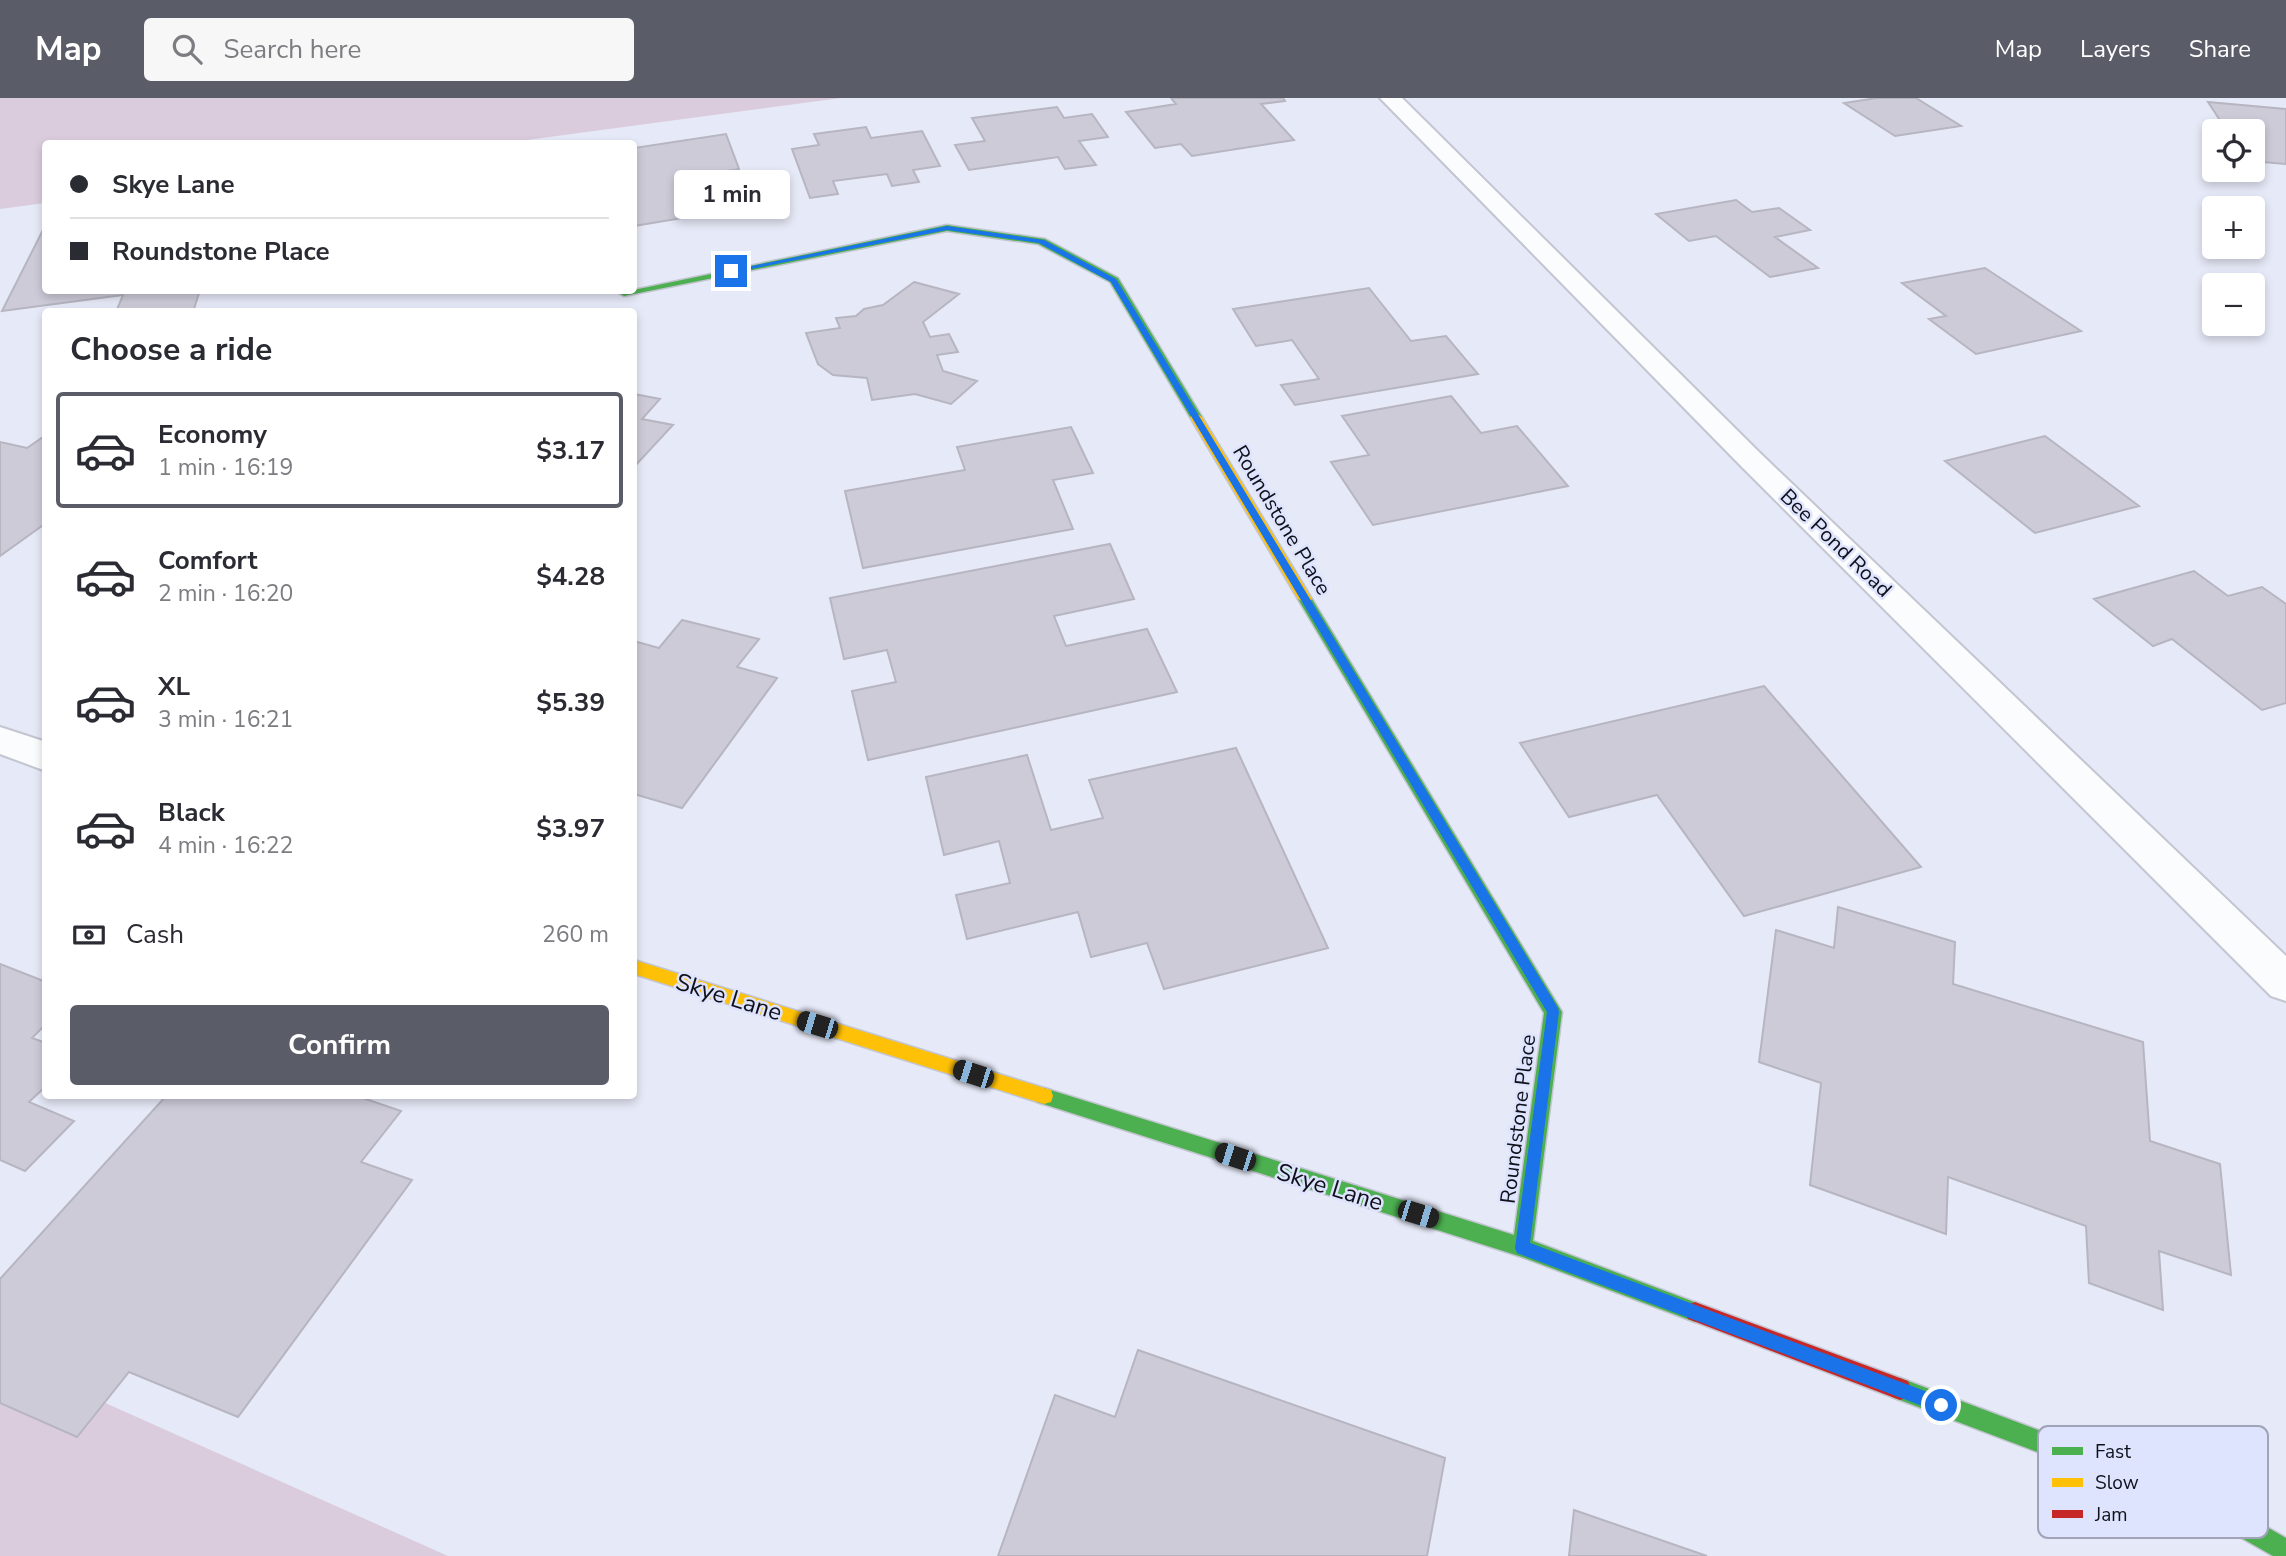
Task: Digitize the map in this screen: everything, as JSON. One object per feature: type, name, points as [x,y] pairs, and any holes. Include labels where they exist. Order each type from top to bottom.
[{"type":"street","name":"Bee Pond Road","points":[[1390,98],[1751,460],[2286,983]]},
{"type":"street","name":"Roundstone Place","points":[[637,290],[947,228],[1041,241],[1114,280],[1553,1012],[1522,1248]]},
{"type":"street","points":[[0,740],[42,756]]},
{"type":"street","name":"Skye Lane","points":[[637,968],[1522,1248],[2038,1441]]},
{"type":"street","name":"Skye Lane","points":[[2264,1538],[2286,1551]]},
{"type":"shaded area","points":[[0,98],[841,98],[527,140],[42,140],[42,203],[0,209]]},
{"type":"shaded area","points":[[0,1356],[448,1556],[0,1556]]},
{"type":"building","points":[[1171,98],[1283,98],[1285,101],[1261,104],[1294,140],[1192,156],[1181,144],[1155,148],[1126,112],[1176,104]]},
{"type":"building","points":[[1877,98],[1916,98],[1961,126],[1895,136],[1844,103]]},
{"type":"building","points":[[2208,102],[2286,109],[2286,164],[2265,162],[2265,119],[2219,119]]},
{"type":"building","points":[[1057,107],[1064,118],[1092,114],[1108,137],[1079,141],[1096,165],[1065,169],[1058,157],[969,170],[955,145],[985,141],[972,118]]},
{"type":"building","points":[[866,127],[871,138],[922,131],[940,166],[913,170],[919,182],[892,186],[887,174],[833,181],[838,194],[810,198],[792,149],[819,145],[814,134]]},
{"type":"building","points":[[726,134],[739,169],[675,179],[679,192],[744,181],[754,206],[637,226],[637,148]]},
{"type":"building","points":[[1736,200],[1752,212],[1779,208],[1810,230],[1775,237],[1818,268],[1770,277],[1716,236],[1689,241],[1656,214]]},
{"type":"building","points":[[42,232],[42,294],[199,294],[194,308],[118,308],[123,295],[2,311]]},
{"type":"building","points":[[1985,268],[2081,331],[1976,354],[1929,319],[1946,316],[1902,283]]},
{"type":"building","points":[[914,282],[959,294],[923,322],[930,337],[949,334],[958,352],[937,355],[943,371],[977,381],[951,404],[915,394],[872,400],[867,378],[833,375],[818,364],[806,333],[840,328],[836,318],[856,316],[864,309],[883,305]]},
{"type":"building","points":[[1369,288],[1411,341],[1446,336],[1478,374],[1295,405],[1281,385],[1319,379],[1292,340],[1256,346],[1233,309]]},
{"type":"building","points":[[637,395],[660,399],[642,419],[673,425],[637,464]]},
{"type":"building","points":[[1451,396],[1481,433],[1517,426],[1568,486],[1373,525],[1331,462],[1369,455],[1342,416]]},
{"type":"building","points":[[1071,427],[1093,473],[1053,480],[1073,529],[863,568],[845,491],[965,470],[957,447]]},
{"type":"building","points":[[2045,436],[2139,506],[2035,533],[1945,461]]},
{"type":"building","points":[[42,438],[42,526],[0,556],[0,442],[27,448]]},
{"type":"building","points":[[1110,544],[1134,599],[1054,616],[1066,646],[1147,629],[1177,692],[868,760],[852,691],[896,682],[887,650],[844,659],[830,598]]},
{"type":"building","points":[[2194,571],[2228,596],[2262,587],[2286,604],[2286,703],[2262,710],[2172,639],[2153,646],[2094,599]]},
{"type":"building","points":[[682,620],[759,639],[737,667],[777,678],[682,808],[637,795],[637,642],[659,648]]},
{"type":"building","points":[[1764,686],[1921,867],[1744,916],[1657,795],[1569,817],[1520,743]]},
{"type":"building","points":[[1236,748],[1328,948],[1164,989],[1147,943],[1091,957],[1078,912],[967,939],[956,895],[1010,883],[999,841],[944,855],[926,777],[1027,755],[1051,830],[1103,818],[1089,780]]},
{"type":"building","points":[[1838,907],[1955,942],[1953,984],[2143,1042],[2150,1141],[2220,1164],[2231,1275],[2159,1251],[2163,1310],[2089,1283],[2086,1226],[1948,1177],[1946,1234],[1810,1185],[1821,1083],[1759,1062],[1776,930],[1834,948]]},
{"type":"building","points":[[0,964],[42,980],[42,1028],[32,1038],[42,1042],[42,1090],[29,1102],[74,1121],[25,1171],[0,1160]]},
{"type":"building","points":[[163,1099],[366,1099],[401,1111],[361,1162],[412,1180],[238,1417],[129,1372],[77,1437],[0,1403],[0,1279]]},
{"type":"building","points":[[1138,1350],[1445,1458],[1427,1556],[998,1556],[1055,1395],[1115,1417]]},
{"type":"building","points":[[1574,1510],[1707,1556],[1569,1556]]},
{"type":"traffic: fast","points":[[637,290],[947,228],[1041,241],[1114,280],[1196,417]]},
{"type":"traffic: fast","points":[[1305,599],[1553,1012],[1522,1247]]},
{"type":"traffic: fast","points":[[1044,1096],[1522,1247],[1695,1312]]},
{"type":"traffic: fast","points":[[1900,1389],[2038,1441]]},
{"type":"traffic: fast","points":[[2264,1538],[2286,1551]]},
{"type":"traffic: slow","points":[[1196,417],[1305,599]]},
{"type":"traffic: slow","points":[[637,968],[1044,1096]]},
{"type":"traffic: jam","points":[[1695,1312],[1900,1389]]},
{"type":"route","points":[[731,271],[947,228],[1041,241],[1114,280],[1553,1012],[1522,1248],[1941,1405]]}]
